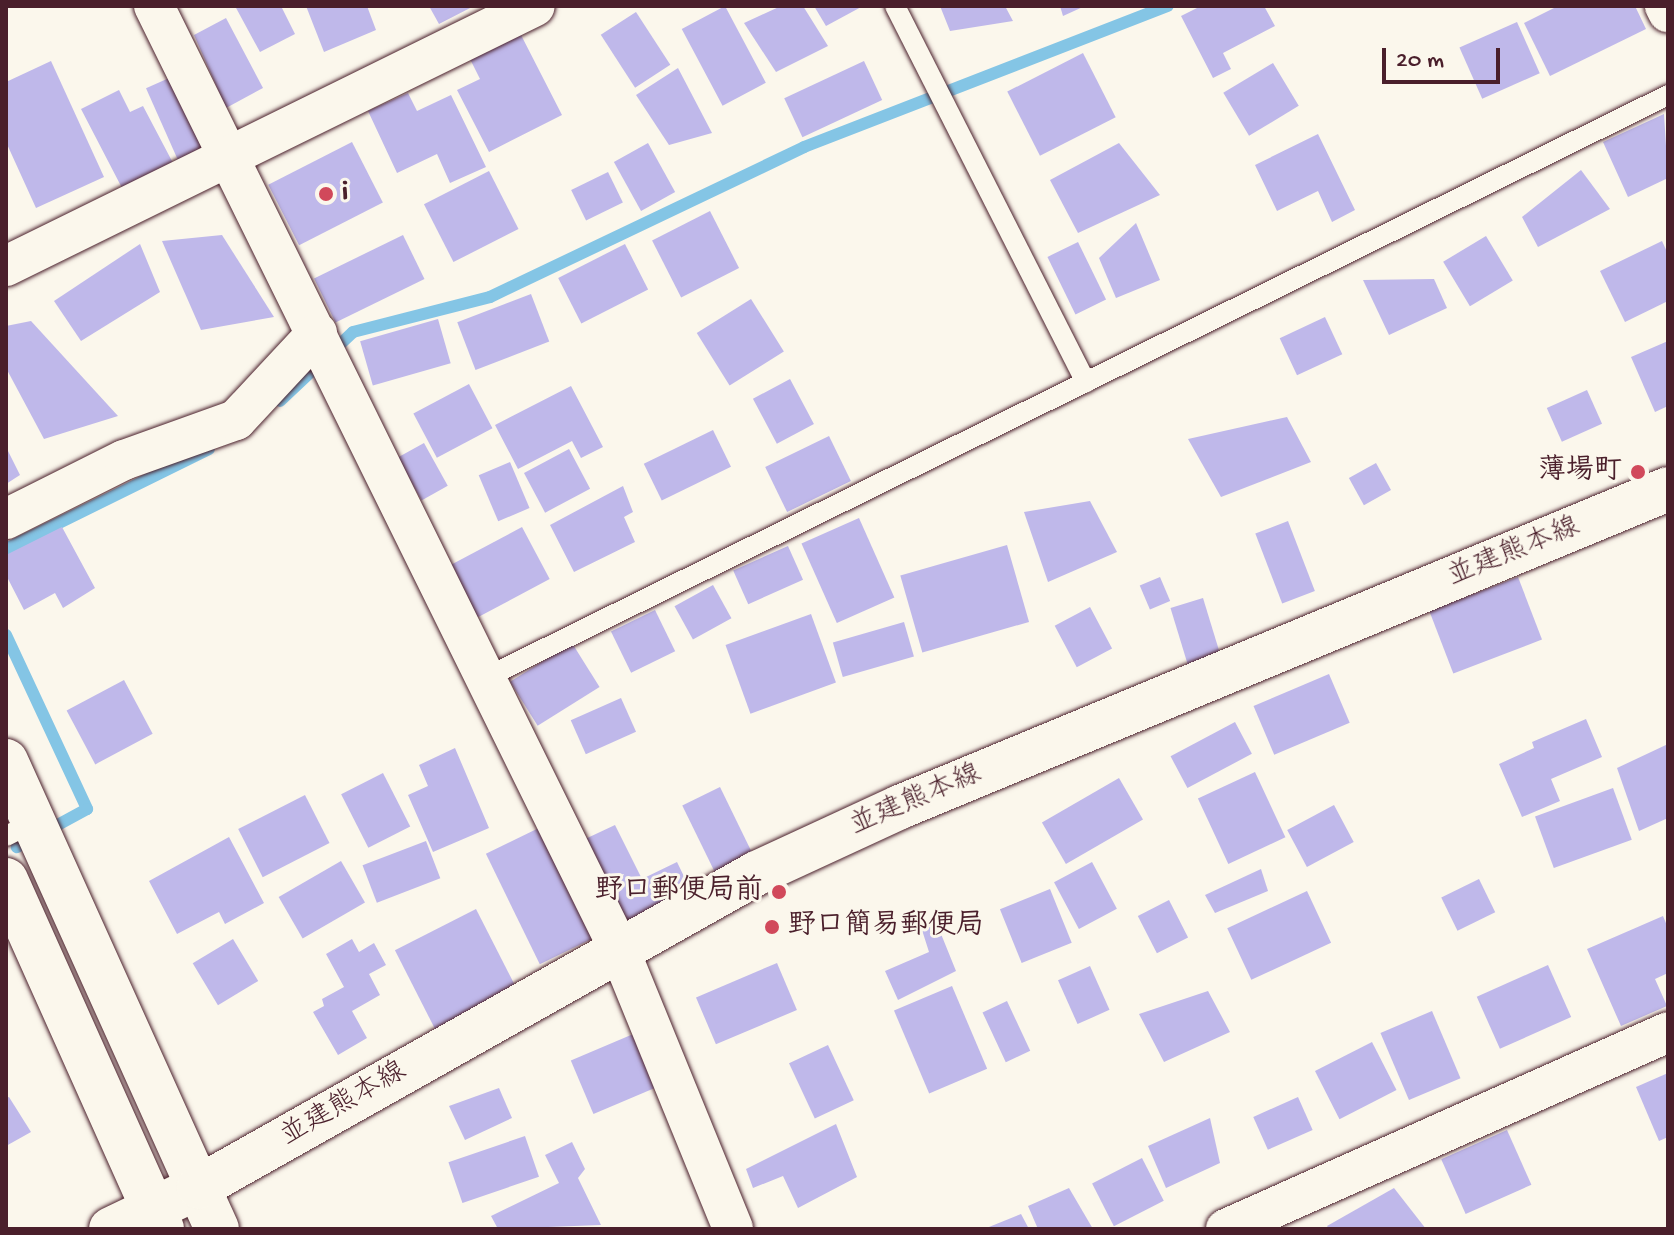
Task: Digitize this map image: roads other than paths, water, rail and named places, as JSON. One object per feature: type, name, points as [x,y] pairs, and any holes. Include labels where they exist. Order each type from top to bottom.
[{"type":"main road","name":"並建熊本線","points":[[111,1229],[158,1219],[199,1187],[757,873],[900,807],[1668,489]]},
{"type":"main road","points":[[6,761],[19,830],[199,1187],[217,1229]]},
{"type":"main road","points":[[6,880],[158,1219]]},
{"type":"street","points":[[154,6],[619,949],[733,1229]]},
{"type":"street","points":[[6,266],[535,6]]},
{"type":"street","points":[[1665,6],[1668,12]]},
{"type":"street","points":[[6,519],[124,460],[236,420],[317,333]]},
{"type":"street","points":[[1226,1229],[1668,1032]]},
{"type":"lane","points":[[895,6],[1086,382]]},
{"type":"lane","points":[[487,677],[1668,95]]},
{"type":"waterway","points":[[280,401],[353,332],[490,297],[804,147],[1168,6]]},
{"type":"waterway","points":[[6,549],[209,449]]},
{"type":"waterway","points":[[6,635],[87,809],[17,847]]},
{"type":"place","name":"i","points":[[326,194]]},
{"type":"place","name":"薄場町","points":[[1638,472]]},
{"type":"place","name":"野口郵便局前","points":[[779,892]]},
{"type":"place","name":"野口簡易郵便局","points":[[772,927]]}]
